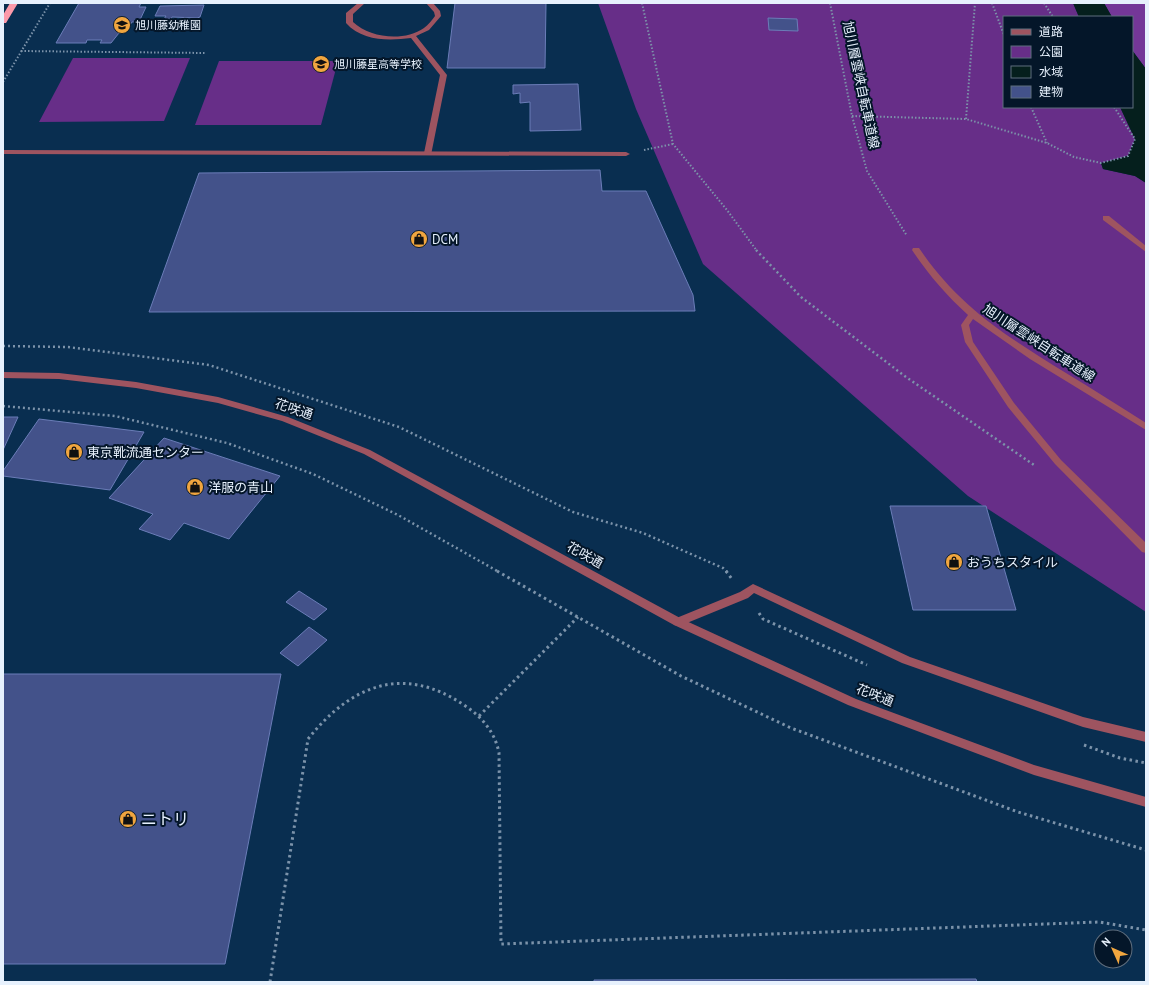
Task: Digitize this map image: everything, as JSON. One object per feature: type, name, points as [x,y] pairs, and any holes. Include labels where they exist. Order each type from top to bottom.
[{"type":"highway","points":[[3,21],[14,3]]},
{"type":"street","points":[[362,3],[351,11],[348,17],[348,22],[358,32],[377,38],[412,35],[426,29],[435,22],[438,16],[437,11],[429,3]]},
{"type":"street","points":[[412,35],[444,75],[428,153]]},
{"type":"street","points":[[3,152],[626,154]]},
{"type":"street","points":[[1106,218],[1146,250]]},
{"type":"street","name":"旭川層雲峡自転車道線","points":[[916,250],[942,286],[972,315],[1016,346],[1146,427]]},
{"type":"street","points":[[972,315],[965,325],[970,342],[1011,405],[1058,462],[1096,502],[1146,549]]},
{"type":"street","name":"花咲通","points":[[3,375],[59,376],[136,385],[218,400],[285,419],[367,452],[678,622],[852,702],[1034,770],[1146,802]]},
{"type":"street","points":[[678,622],[744,595],[753,588],[906,660],[1083,722],[1146,737]]},
{"type":"path","points":[[3,82],[50,3]]},
{"type":"path","points":[[642,3],[673,144],[727,210],[757,251],[801,296],[906,377],[1039,468]]},
{"type":"path","name":"旭川層雲峡自転車道線","points":[[830,3],[852,116],[867,171],[916,250]]},
{"type":"path","points":[[966,120],[975,3]]},
{"type":"path","points":[[992,3],[1003,32]]},
{"type":"path","points":[[1044,3],[1052,16]]},
{"type":"path","points":[[21,51],[205,53]]},
{"type":"path","points":[[1031,108],[1047,143]]},
{"type":"path","points":[[852,116],[966,120],[1004,129],[1047,143],[1074,157],[1100,162],[1128,156],[1135,139],[1115,108]]},
{"type":"path","points":[[626,154],[673,144]]},
{"type":"path","points":[[3,346],[68,347],[209,365],[399,427],[573,512],[643,533],[723,568],[763,619],[868,666]]},
{"type":"path","points":[[3,406],[115,416],[234,445],[313,474],[398,515],[681,676],[790,728],[1018,812],[1146,850]]},
{"type":"path","points":[[479,716],[578,617]]},
{"type":"path","points":[[270,982],[308,739],[323,719],[344,702],[361,693],[385,686],[411,684],[434,690],[460,701],[479,716],[494,735],[499,753],[501,944],[1100,922],[1146,930]]},
{"type":"path","points":[[1083,744],[1120,758],[1146,763]]},
{"type":"green space","points":[[598,3],[1073,3],[1079,16],[1003,16],[1003,108],[1120,108],[1135,139],[1128,156],[1101,163],[1103,169],[1135,176],[1146,183],[1146,612],[968,496],[703,264],[636,109]]},
{"type":"green space","points":[[73,58],[190,58],[164,121],[39,122]]},
{"type":"green space","points":[[219,61],[338,61],[321,125],[195,125]]},
{"type":"shaded area","points":[[1104,3],[1146,3],[1146,69],[1133,51],[1133,16],[1111,16]]},
{"type":"water","points":[[1073,3],[1104,3],[1111,16],[1079,16]]},
{"type":"water","points":[[1133,51],[1146,69],[1146,183],[1135,176],[1103,169],[1101,163],[1128,156],[1135,139],[1120,108],[1133,108]]},
{"type":"building","points":[[79,3],[141,3],[139,7],[146,7],[139,22],[132,22],[124,33],[119,33],[111,43],[100,43],[102,40],[87,40],[86,43],[56,43]]},
{"type":"building","points":[[455,3],[546,3],[545,68],[447,68]]},
{"type":"building","points":[[204,5],[200,17],[197,18],[172,17],[171,19],[164,19],[166,16],[155,16],[160,6]]},
{"type":"building","points":[[768,18],[797,19],[798,31],[769,30]]},
{"type":"building","points":[[578,84],[581,130],[530,131],[530,102],[520,103],[520,93],[513,94],[513,85]]},
{"type":"building","points":[[600,170],[602,191],[646,191],[693,295],[695,311],[149,312],[199,173]]},
{"type":"building","points":[[3,417],[18,417],[3,450]]},
{"type":"building","name":"東京靴流通センター","points":[[39,419],[144,432],[110,490],[3,476],[3,471]]},
{"type":"building","name":"洋服の青山","points":[[164,438],[280,476],[229,539],[184,523],[170,540],[139,529],[153,514],[109,498]]},
{"type":"building","points":[[890,506],[986,506],[1016,610],[913,610]]},
{"type":"building","points":[[299,591],[327,609],[314,620],[286,602]]},
{"type":"building","points":[[309,627],[327,640],[298,666],[280,653]]},
{"type":"building","name":"ニトリ","points":[[3,674],[281,674],[225,964],[3,964]]},
{"type":"building","points":[[976,979],[977,982],[594,982],[594,980]]},
{"type":"place","name":"旭川藤幼稚園","points":[[122,25]]},
{"type":"place","name":"旭川藤星高等学校","points":[[321,64]]},
{"type":"place","name":"DCM","points":[[419,239]]},
{"type":"place","name":"東京靴流通センター","points":[[74,452]]},
{"type":"place","name":"洋服の青山","points":[[195,487]]},
{"type":"place","name":"おうちスタイル","points":[[954,562]]},
{"type":"place","name":"ニトリ","points":[[128,819]]}]
